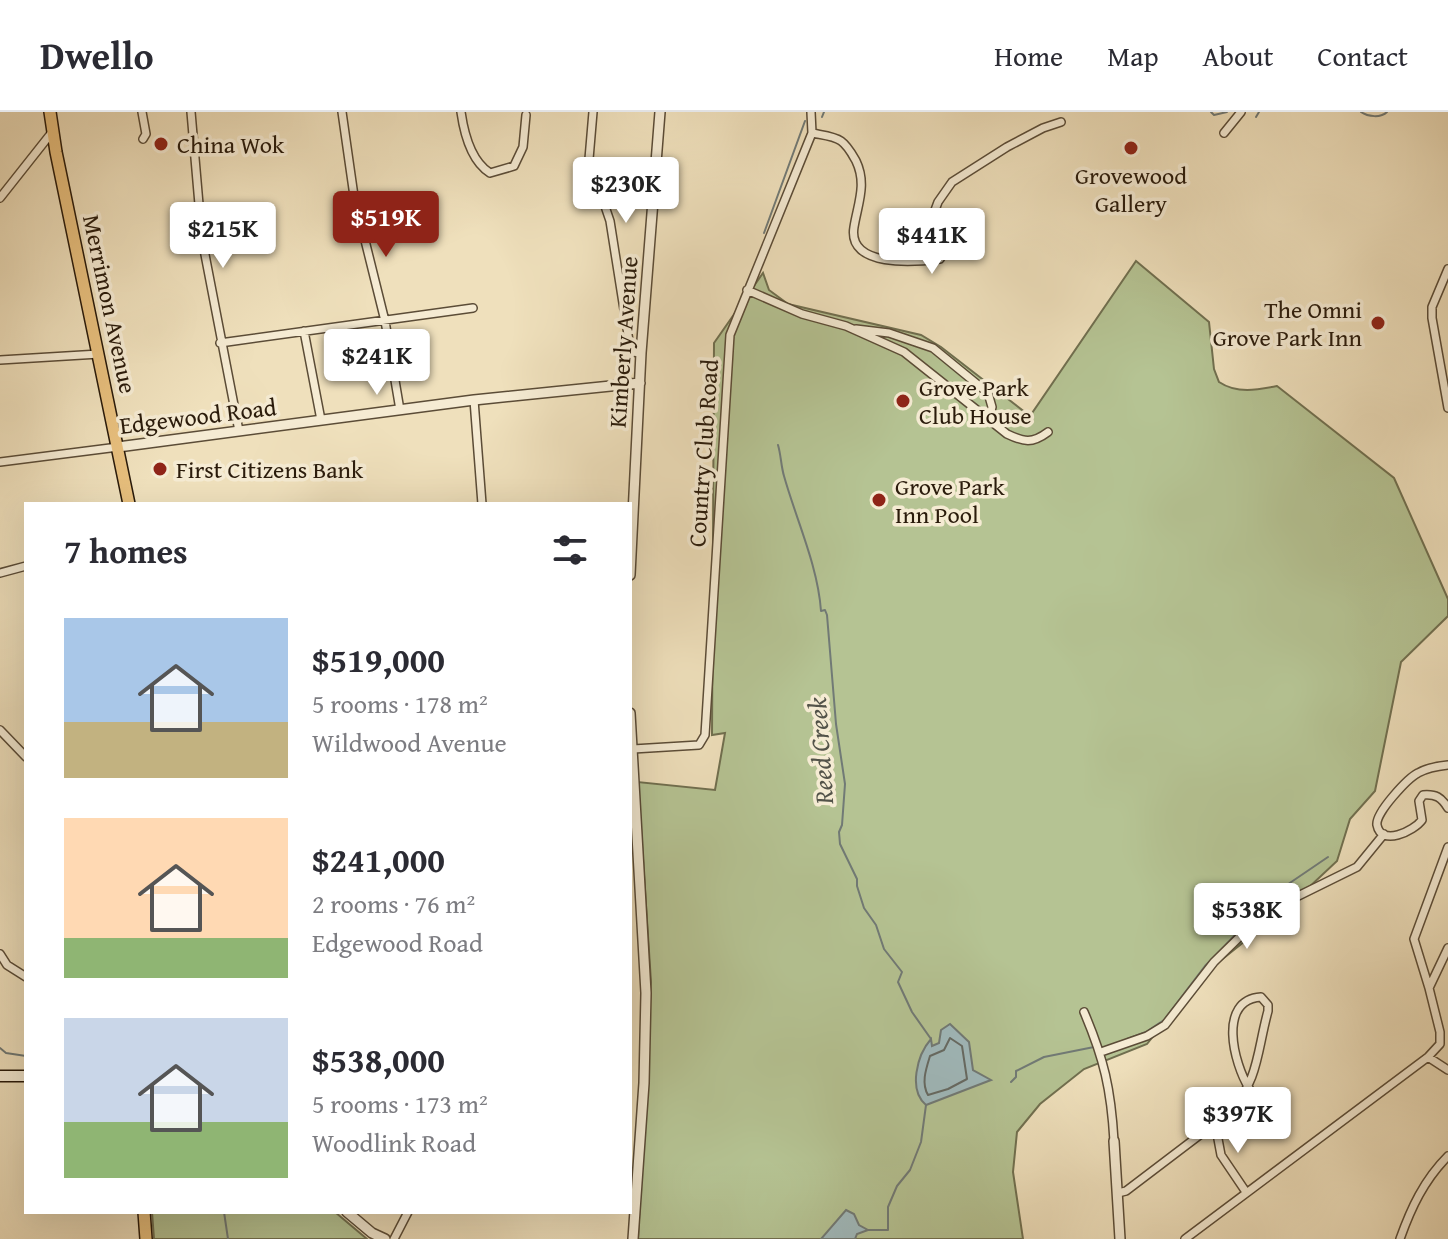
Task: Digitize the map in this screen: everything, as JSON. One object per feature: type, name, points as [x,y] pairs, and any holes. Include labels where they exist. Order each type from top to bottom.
[{"type":"main road","name":"Merrimon Avenue","points":[[50,112],[129,502]]},
{"type":"main road","points":[[0,1076],[24,1076]]},
{"type":"main road","points":[[144,1214],[146,1239]]},
{"type":"street","points":[[142,112],[146,134],[143,139]]},
{"type":"street","points":[[191,112],[202,239],[239,431]]},
{"type":"street","points":[[342,112],[354,196],[385,321],[400,410]]},
{"type":"street","points":[[461,112],[467,139],[478,162],[490,173],[514,166],[523,147],[526,115]]},
{"type":"street","points":[[593,112],[589,159],[610,221],[629,341],[632,352],[641,353]]},
{"type":"street","name":"Kimberly Avenue","points":[[632,537],[641,353],[660,112]]},
{"type":"street","name":"Country Club Road","points":[[633,749],[699,745],[705,735],[730,335],[812,133],[811,112]]},
{"type":"street","points":[[1224,133],[1241,112]]},
{"type":"street","points":[[812,133],[840,139],[851,151],[863,175],[853,232],[867,256],[889,261],[928,260],[940,259],[943,254],[930,234],[931,221],[938,202],[952,182],[1007,147],[1061,122]]},
{"type":"street","points":[[0,198],[53,131]]},
{"type":"street","points":[[1448,269],[1437,293],[1432,318],[1448,408]]},
{"type":"street","points":[[747,290],[802,314],[854,329],[904,352],[1007,434],[1030,442],[1048,432]]},
{"type":"street","points":[[220,343],[473,308]]},
{"type":"street","points":[[854,329],[889,333],[933,348],[988,393],[992,407],[989,419]]},
{"type":"street","points":[[304,331],[321,420]]},
{"type":"street","points":[[0,360],[99,354]]},
{"type":"street","name":"Edgewood Road","points":[[0,462],[474,400],[640,383]]},
{"type":"street","points":[[474,400],[482,502]]},
{"type":"street","points":[[0,573],[24,567]]},
{"type":"street","points":[[0,730],[24,755]]},
{"type":"street","points":[[632,739],[646,993],[644,1083],[633,1239]]},
{"type":"street","points":[[1443,799],[1432,794],[1423,795],[1419,801],[1422,820],[1418,827],[1394,837],[1378,829],[1376,820],[1380,812],[1407,781],[1431,768],[1448,765]]},
{"type":"street","points":[[1448,789],[1443,794],[1448,808]]},
{"type":"street","points":[[1101,1052],[1147,1036],[1165,1025],[1214,962],[1258,919],[1357,867],[1384,834]]},
{"type":"street","points":[[1185,1239],[1428,1057],[1440,1044],[1440,1032],[1414,939],[1448,847]]},
{"type":"street","points":[[1429,988],[1448,948]]},
{"type":"street","points":[[0,954],[7,965],[24,976]]},
{"type":"street","points":[[1118,1193],[1126,1191],[1230,1112],[1249,1088],[1254,1077],[1268,1005],[1261,997],[1254,997],[1236,1012],[1233,1027],[1237,1065],[1249,1088]]},
{"type":"street","points":[[1084,1012],[1101,1052],[1110,1086],[1120,1239]]},
{"type":"street","points":[[1428,1057],[1448,1070]]},
{"type":"street","points":[[1215,1123],[1221,1155],[1246,1192]]},
{"type":"street","points":[[1400,1239],[1411,1210],[1432,1172],[1448,1156]]},
{"type":"street","points":[[349,1214],[373,1236],[385,1239]]},
{"type":"street","points":[[394,1239],[407,1214]]},
{"type":"green space","points":[[1136,261],[1209,322],[1214,369],[1219,382],[1240,390],[1277,386],[1394,478],[1448,599],[1448,616],[1401,662],[1375,791],[1350,819],[1337,861],[1289,906],[1200,977],[1147,1044],[1084,1069],[1040,1104],[1017,1132],[1013,1172],[1023,1239],[638,1239],[651,982],[638,782],[715,790],[725,733],[712,735],[714,343],[763,273],[769,290],[788,304],[921,335],[1030,416]]},
{"type":"green space","points":[[152,1214],[337,1214],[367,1239],[154,1239]]},
{"type":"water","points":[[950,1024],[969,1042],[973,1070],[991,1080],[926,1105],[917,1091],[916,1072],[926,1046],[931,1039],[932,1046],[939,1043],[941,1030]]},
{"type":"water","points":[[846,1210],[854,1214],[859,1225],[868,1230],[857,1234],[855,1239],[821,1239]]},
{"type":"waterway","name":"Reed Creek","points":[[822,117],[824,112]]},
{"type":"waterway","points":[[1211,112],[1214,115],[1227,112]]},
{"type":"waterway","points":[[1256,117],[1259,112]]},
{"type":"waterway","points":[[1361,112],[1374,116],[1387,112]]},
{"type":"waterway","name":"Reed Creek","points":[[764,233],[805,121]]},
{"type":"waterway","name":"Reed Creek","points":[[778,445],[784,476],[816,577],[821,611],[825,610],[827,615],[836,724],[845,784],[840,844],[857,879],[864,908],[876,925],[884,949],[902,972],[898,982],[912,1012],[931,1039]]},
{"type":"waterway","points":[[1127,1039],[1146,1032],[1164,1020],[1205,966],[1278,891],[1328,857]]},
{"type":"waterway","points":[[1011,1082],[1016,1077],[1016,1071],[1044,1057],[1094,1047]]},
{"type":"waterway","name":"Reed Creek","points":[[0,1048],[6,1053],[24,1056]]},
{"type":"waterway","name":"Reed Creek","points":[[867,1230],[888,1230],[888,1207],[897,1186],[910,1170],[921,1142],[926,1105]]},
{"type":"waterway","name":"Reed Creek","points":[[224,1214],[228,1239]]},
{"type":"place","name":"China Wok","points":[[161,144]]},
{"type":"place","name":"Grovewood Gallery","points":[[1131,148]]},
{"type":"place","name":"The Omni Grove Park Inn","points":[[1378,323]]},
{"type":"place","name":"Grove Park Club House","points":[[903,401]]},
{"type":"place","name":"First Citizens Bank","points":[[160,469]]},
{"type":"place","name":"Grove Park Inn Pool","points":[[879,500]]}]
